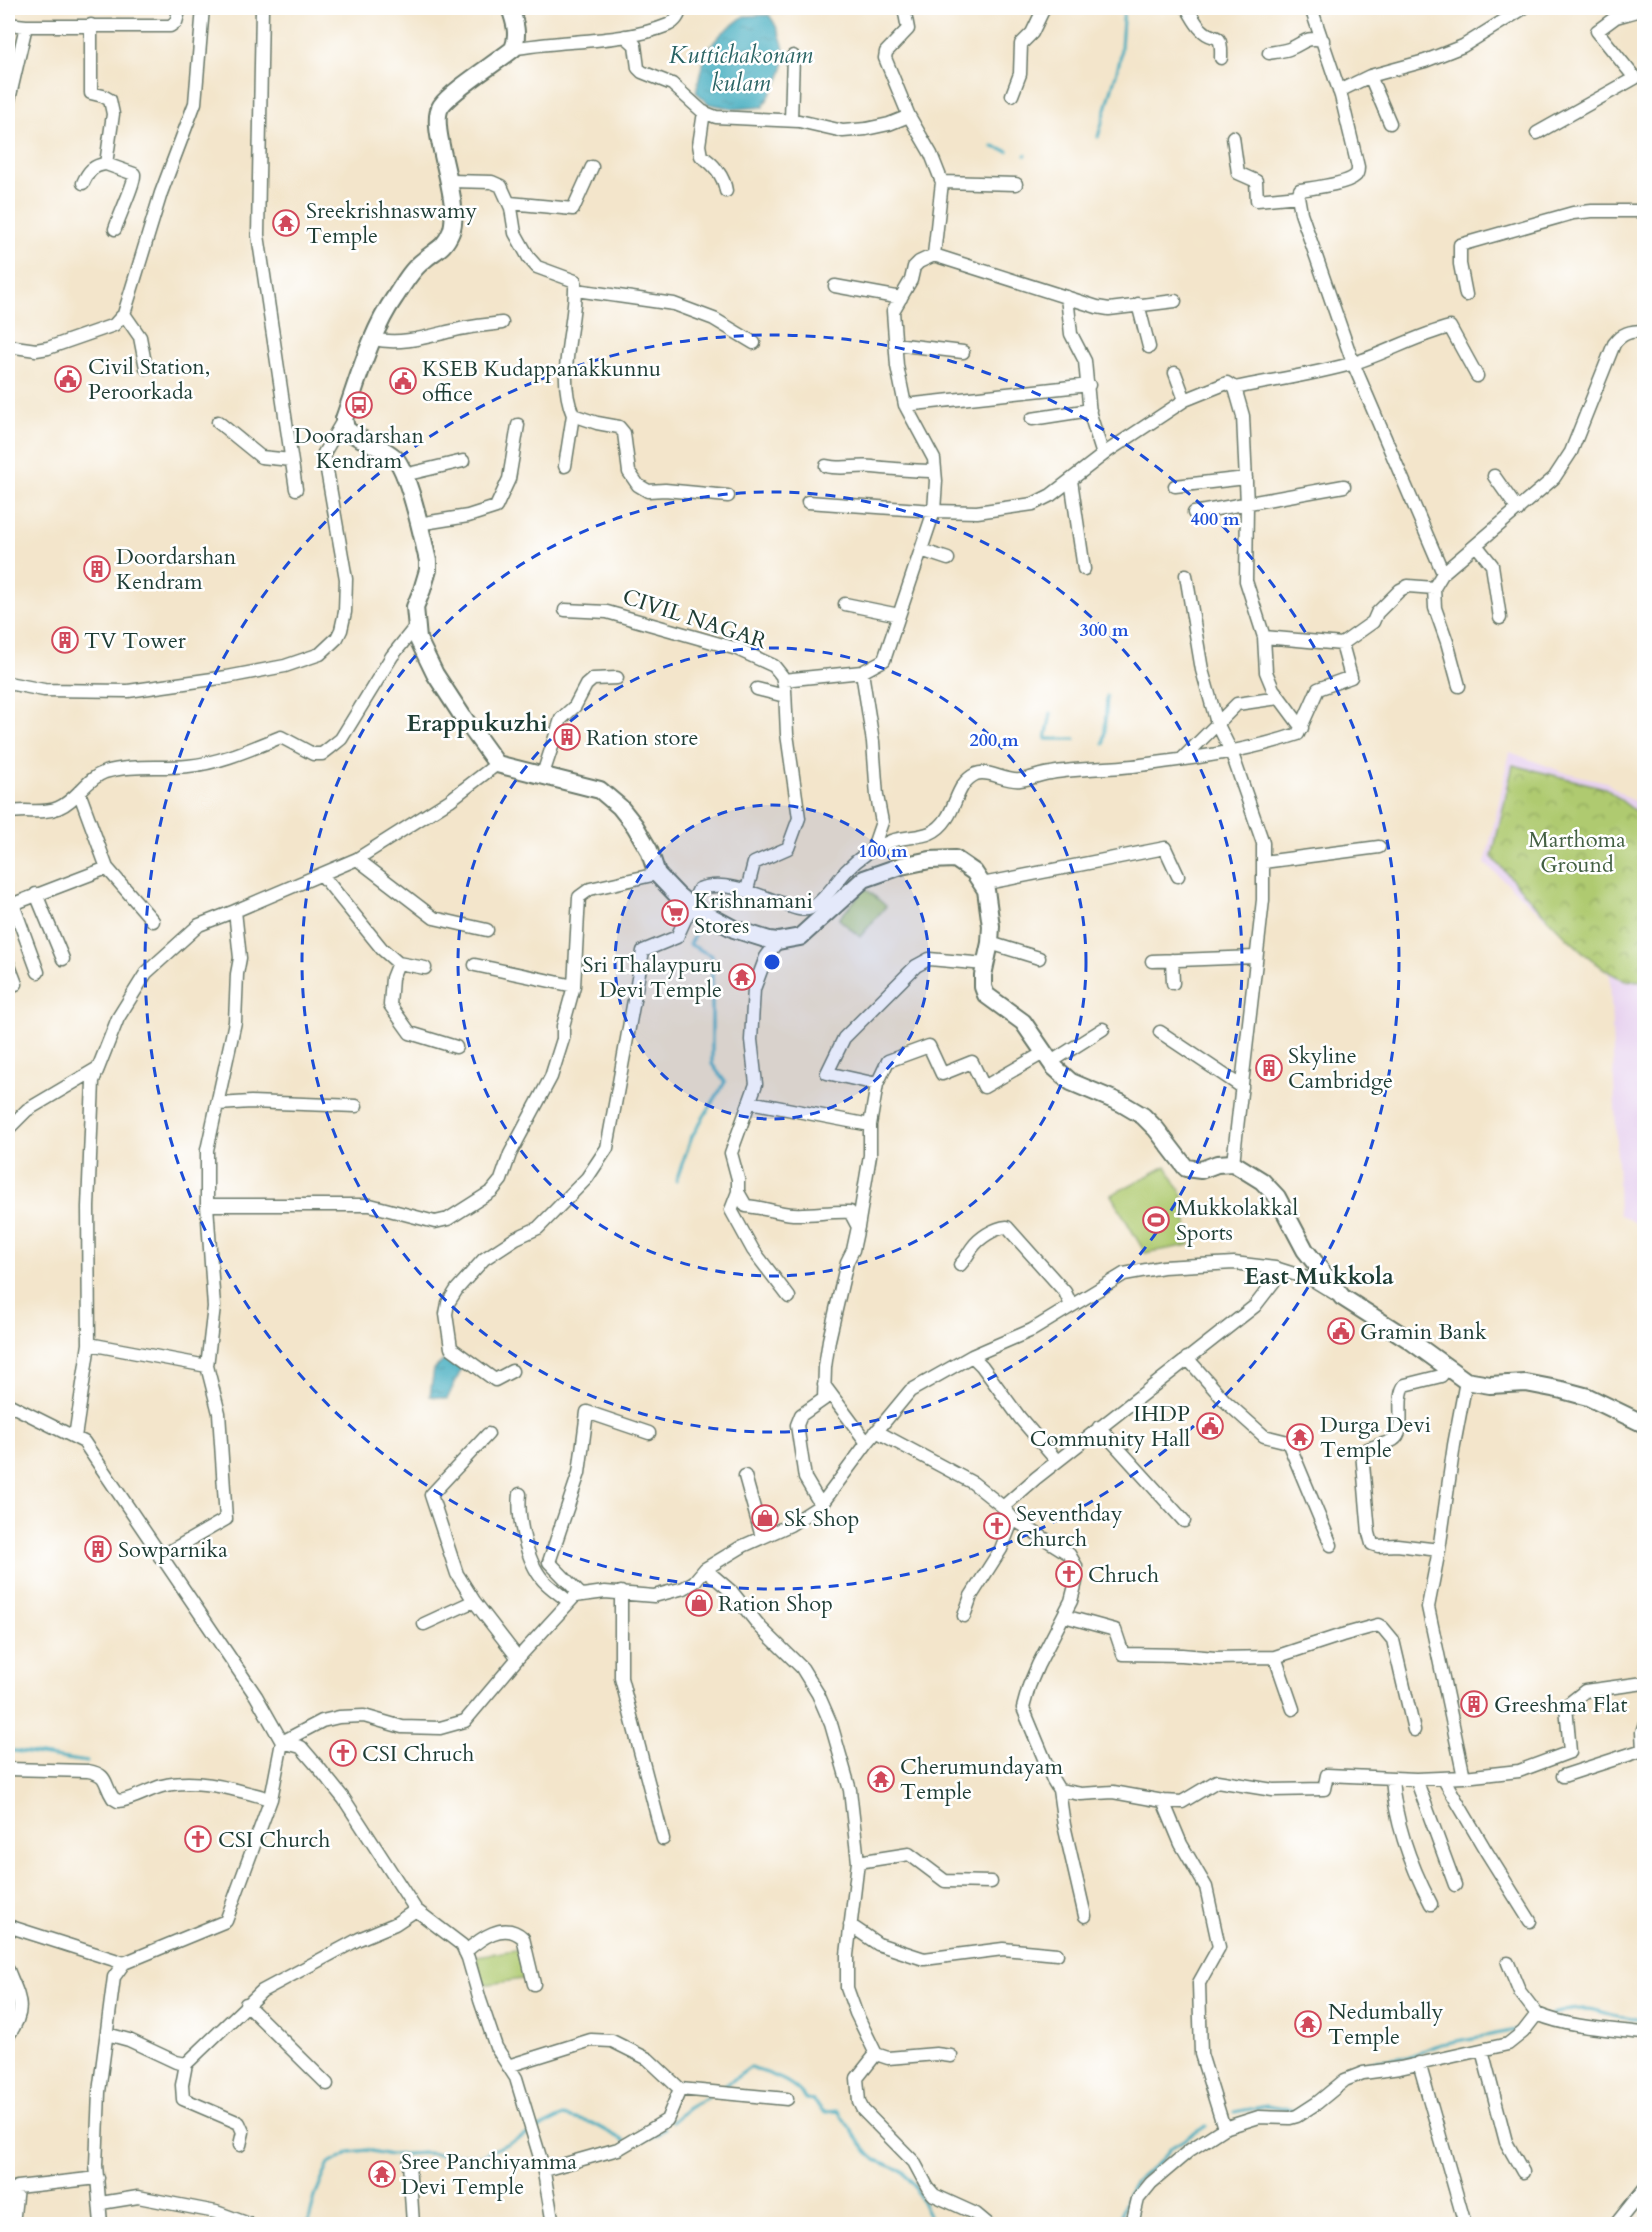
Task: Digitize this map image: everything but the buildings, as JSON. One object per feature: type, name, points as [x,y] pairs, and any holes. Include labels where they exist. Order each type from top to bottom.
[{"type":"main road","points":[[510,8],[516,32],[513,49],[441,104],[438,111],[439,132],[450,181],[452,228],[447,241],[437,252],[423,260],[393,299],[373,339],[344,419],[346,428],[353,434],[378,446],[395,458],[404,475],[426,552],[428,570],[415,607],[418,639],[435,674],[469,727],[497,764],[600,790],[620,807],[635,826],[649,850],[657,874],[691,906],[734,929],[778,941],[800,938],[864,879],[901,866],[930,860],[955,860],[974,872],[986,890],[990,911],[990,943],[983,987],[987,995],[1023,1022],[1048,1057],[1071,1082],[1121,1103],[1143,1116],[1186,1168],[1201,1170],[1217,1164],[1233,1163],[1262,1181],[1277,1197],[1305,1250],[1342,1297],[1466,1381],[1490,1385],[1526,1383],[1562,1390],[1588,1397],[1644,1424]]},
{"type":"street","points":[[8,24],[170,26],[176,22],[180,8]]},
{"type":"street","points":[[8,346],[36,350],[48,348],[114,325],[124,315],[161,193],[195,103],[203,8]]},
{"type":"street","points":[[262,8],[258,235],[296,489]]},
{"type":"street","points":[[513,49],[625,36],[670,24],[680,13],[680,8]]},
{"type":"street","points":[[904,8],[908,29],[904,36],[886,52],[885,58],[909,116],[931,154],[942,183],[933,255]]},
{"type":"street","points":[[1012,95],[1020,74],[1021,44],[1032,33],[1044,8]]},
{"type":"street","points":[[1187,8],[1202,32],[1217,37],[1221,44],[1221,58]]},
{"type":"street","points":[[1311,8],[1339,91],[1358,167],[1357,174],[1353,178],[1323,187],[1300,189],[1298,196],[1301,213],[1353,363],[1443,573]]},
{"type":"street","points":[[1339,91],[1370,76],[1425,61],[1463,46],[1524,8]]},
{"type":"street","points":[[1537,133],[1635,78],[1597,31],[1614,12],[1644,9]]},
{"type":"street","points":[[91,25],[91,93],[110,100],[113,114],[106,164]]},
{"type":"street","points":[[8,104],[26,26]]},
{"type":"street","points":[[625,36],[635,45],[638,68],[642,72],[672,84],[704,112],[716,117],[791,120],[843,131],[889,124],[909,116]]},
{"type":"street","points":[[1269,53],[1292,49],[1302,41],[1312,38],[1323,40]]},
{"type":"street","points":[[791,120],[793,56]]},
{"type":"street","points":[[1370,76],[1390,123]]},
{"type":"street","points":[[704,112],[699,145],[701,156],[711,162],[725,183],[726,191]]},
{"type":"street","points":[[1233,137],[1238,173],[1256,181],[1257,200],[1298,196]]},
{"type":"street","points":[[83,183],[87,172],[96,166],[106,164],[131,171],[134,174],[135,179],[115,229]]},
{"type":"street","points":[[510,203],[573,209],[592,167]]},
{"type":"street","points":[[450,181],[492,182],[501,186],[510,203],[515,233],[529,258],[537,267],[575,281],[576,290],[566,381],[568,402],[573,415],[565,466]]},
{"type":"street","points":[[942,183],[1016,184]]},
{"type":"street","points":[[1466,295],[1460,264],[1460,245],[1573,213],[1644,211]]},
{"type":"street","points":[[783,680],[862,672],[884,660],[934,511],[934,459],[905,405],[897,366],[893,312],[911,280],[914,267],[919,262],[933,255],[1109,309],[1175,301]]},
{"type":"street","points":[[835,286],[901,298]]},
{"type":"street","points":[[576,290],[674,304],[714,318],[754,343]]},
{"type":"street","points":[[1067,297],[1071,334],[1085,361],[1090,410],[1104,455]]},
{"type":"street","points":[[1138,304],[1149,347]]},
{"type":"street","points":[[124,315],[140,337],[146,368]]},
{"type":"street","points":[[373,339],[386,342],[417,339],[462,328],[502,323]]},
{"type":"street","points":[[1235,388],[1353,363],[1427,333],[1450,327],[1477,376]]},
{"type":"street","points":[[1459,686],[1435,608],[1434,588],[1443,573],[1554,478],[1571,452],[1614,344],[1620,336],[1629,332],[1644,331]]},
{"type":"street","points":[[895,344],[963,352]]},
{"type":"street","points":[[1175,373],[1185,400]]},
{"type":"street","points":[[808,502],[977,512],[1033,504],[1051,495],[1104,455],[1185,400],[1227,383],[1235,388],[1243,416],[1247,504],[1246,581],[1264,637],[1266,672],[1273,689],[1302,728]]},
{"type":"street","points":[[905,405],[1089,385]]},
{"type":"street","points":[[1032,419],[1090,410]]},
{"type":"street","points":[[573,415],[619,427],[624,433],[630,472],[638,485],[648,491],[665,490],[728,496]]},
{"type":"street","points":[[8,683],[44,690],[128,691],[285,666],[320,654],[327,649],[341,630],[346,579],[324,453],[344,419]]},
{"type":"street","points":[[218,422],[261,457],[291,460]]},
{"type":"street","points":[[418,524],[468,516],[496,507],[508,479],[518,425]]},
{"type":"street","points":[[404,475],[463,461]]},
{"type":"street","points":[[826,466],[836,469],[873,467],[890,470],[935,471]]},
{"type":"street","points":[[1494,476],[1518,510]]},
{"type":"street","points":[[1175,486],[1246,478]]},
{"type":"street","points":[[1071,480],[1084,570]]},
{"type":"street","points":[[1194,513],[1344,486]]},
{"type":"street","points":[[1476,545],[1492,565],[1500,618]]},
{"type":"street","points":[[921,550],[948,559]]},
{"type":"street","points":[[1186,576],[1202,670],[1217,723],[1231,751],[1263,843],[1263,900],[1233,1163]]},
{"type":"street","points":[[1264,637],[1342,644],[1373,622],[1377,613],[1400,590],[1408,586],[1434,588]]},
{"type":"street","points":[[845,604],[899,615]]},
{"type":"street","name":"CIVIL NAGAR","points":[[565,610],[607,612],[737,649],[774,666],[783,680],[787,734],[799,818],[788,848],[754,863],[747,890]]},
{"type":"street","points":[[8,813],[26,810],[45,812],[60,808],[105,772],[130,768],[189,766],[243,753],[281,737],[313,754],[322,754],[341,739],[392,656],[416,626]]},
{"type":"street","points":[[512,1371],[495,1380],[450,1348],[446,1314],[448,1303],[457,1289],[484,1259],[516,1238],[538,1228],[587,1178],[607,1148],[643,951],[677,937],[699,888],[708,885],[747,890],[793,909],[810,909],[819,904],[832,885],[858,858],[873,848],[893,841],[934,834],[947,818],[967,779],[978,773],[986,772],[1009,781],[1050,773],[1133,766],[1231,751],[1293,736],[1298,734],[1302,728],[1318,689],[1351,677],[1342,644]]},
{"type":"street","points":[[862,672],[882,822],[873,848]]},
{"type":"street","points":[[542,777],[561,719],[575,706],[586,685],[593,679],[617,678]]},
{"type":"street","points":[[757,689],[785,696]]},
{"type":"street","points":[[1183,758],[1238,705],[1279,698]]},
{"type":"street","points":[[75,1437],[89,1344],[88,1207],[93,1081],[118,1018],[146,973],[200,925],[357,859],[450,800],[497,764]]},
{"type":"street","points":[[79,792],[106,868],[153,921]]},
{"type":"street","points":[[1263,862],[1379,847]]},
{"type":"street","points":[[982,884],[1165,848],[1178,876]]},
{"type":"street","points":[[357,859],[434,918],[487,930]]},
{"type":"street","points":[[38,972],[10,905],[106,868]]},
{"type":"street","points":[[207,1205],[370,1205],[435,1222],[448,1219],[492,1191],[501,1180],[510,1154],[551,1077],[563,1039],[563,1026],[574,986],[580,895],[590,888],[657,874]]},
{"type":"street","points":[[322,875],[382,949],[398,963],[425,968]]},
{"type":"street","points":[[36,894],[63,959]]},
{"type":"street","points":[[160,1557],[226,1519],[219,1413],[207,1366],[214,1307],[207,1205],[207,1150],[235,1022],[240,958],[235,911]]},
{"type":"street","points":[[778,941],[766,957],[754,989],[751,1040],[756,1084],[731,1153],[738,1179],[738,1192],[731,1210],[753,1250],[789,1297]]},
{"type":"street","points":[[990,943],[1040,958]]},
{"type":"street","points":[[1152,961],[1255,957]]},
{"type":"street","points":[[876,1084],[826,1073],[844,1038],[916,966],[930,959],[985,963]]},
{"type":"street","points":[[1172,960],[1173,983]]},
{"type":"street","points":[[8,963],[16,984]]},
{"type":"street","points":[[398,963],[392,978],[390,1005],[410,1033],[456,1047]]},
{"type":"street","points":[[475,965],[574,986]]},
{"type":"street","points":[[821,1505],[805,1478],[796,1425],[801,1415],[824,1399],[825,1366],[837,1302],[858,1227],[870,1155],[870,1125],[876,1084],[888,1061],[929,1046],[942,1074],[972,1062],[984,1088],[1103,1029]]},
{"type":"street","points":[[1160,1032],[1242,1087]]},
{"type":"street","points":[[8,1129],[27,1110],[98,1068]]},
{"type":"street","points":[[218,1104],[251,1102],[356,1106]]},
{"type":"street","points":[[750,1102],[870,1125]]},
{"type":"street","points":[[738,1192],[746,1206],[758,1206],[790,1214],[850,1212],[858,1227]]},
{"type":"street","points":[[960,1265],[967,1259],[972,1247],[1000,1227],[1007,1227],[1056,1282],[1071,1305]]},
{"type":"street","points":[[282,1742],[322,1721],[339,1717],[364,1716],[402,1727],[440,1728],[465,1721],[568,1601],[581,1594],[621,1592],[654,1596],[673,1592],[694,1582],[705,1569],[743,1546],[790,1525],[821,1505],[876,1431],[910,1391],[972,1356],[1032,1330],[1124,1274],[1164,1266],[1234,1263],[1275,1268],[1313,1281],[1342,1297]]},
{"type":"street","points":[[1003,1507],[1099,1427],[1254,1306],[1282,1271]]},
{"type":"street","points":[[89,1344],[207,1366]]},
{"type":"street","points":[[972,1356],[1040,1443],[1057,1461]]},
{"type":"street","points":[[1187,1358],[1225,1401],[1264,1436],[1288,1442],[1331,1545]]},
{"type":"street","points":[[1439,1550],[1372,1544],[1362,1452],[1372,1446],[1394,1440],[1398,1435],[1401,1423],[1401,1393],[1405,1385],[1441,1376],[1448,1367]]},
{"type":"street","points":[[1464,1777],[1428,1607],[1466,1381]]},
{"type":"street","points":[[824,1385],[867,1443]]},
{"type":"street","points":[[8,1404],[84,1442],[256,1696],[282,1742],[271,1799],[226,1921],[124,1963],[114,1977],[99,2092],[96,2165],[101,2224]]},
{"type":"street","points":[[581,1594],[549,1562],[579,1473],[587,1412],[649,1433]]},
{"type":"street","points":[[1099,1427],[1184,1521]]},
{"type":"street","points":[[876,1431],[973,1484],[1003,1507],[1014,1519],[1069,1554],[1076,1566],[1076,1582],[1064,1616],[1038,1665],[1023,1708],[1059,1790],[1064,1826],[1085,1916]]},
{"type":"street","points":[[488,1434],[431,1495],[457,1574],[474,1601],[518,1658]]},
{"type":"street","points":[[745,1476],[762,1537]]},
{"type":"street","points":[[520,1494],[518,1506],[525,1541],[533,1565],[543,1580],[568,1601]]},
{"type":"street","points":[[964,1616],[971,1596],[1001,1549],[1014,1519]]},
{"type":"street","points":[[705,1569],[732,1592],[762,1628],[802,1668],[818,1694],[831,1724],[850,1790],[858,1862],[850,1925],[847,1988],[856,2013],[876,2054],[888,2058],[936,2054],[951,2056]]},
{"type":"street","points":[[621,1592],[621,1678],[663,1839]]},
{"type":"street","points":[[424,1624],[474,1601]]},
{"type":"street","points":[[1064,1616],[1115,1630],[1123,1654],[1215,1658],[1275,1657],[1378,1625],[1393,1641],[1413,1730]]},
{"type":"street","points":[[1275,1657],[1293,1709]]},
{"type":"street","points":[[1059,1790],[1081,1794],[1113,1792],[1182,1802],[1217,1781],[1273,1790],[1324,1789],[1327,1775],[1416,1779],[1519,1771],[1570,1752],[1566,1706],[1586,1691],[1644,1686]]},
{"type":"street","points":[[1563,1776],[1643,1750],[1644,1726]]},
{"type":"street","points":[[282,1742],[301,1747],[344,1799],[416,1910],[462,1945],[496,2047],[516,2078],[544,2170],[553,2224]]},
{"type":"street","points":[[8,1769],[98,1773],[104,1778],[113,1798],[118,1801],[161,1786],[186,1782],[227,1787],[271,1799]]},
{"type":"street","points":[[1443,1778],[1530,1921]]},
{"type":"street","points":[[1392,1779],[1393,1798],[1417,1878],[1431,1904]]},
{"type":"street","points":[[1416,1779],[1455,1885]]},
{"type":"street","points":[[1163,1801],[1181,1844],[1206,1887],[1219,1947],[1199,1983],[1201,2054],[1224,2128]]},
{"type":"street","points":[[858,1862],[909,1854],[945,1881],[991,1882]]},
{"type":"street","points":[[240,2145],[243,2132],[239,2123],[183,2098],[182,2085],[186,2064],[262,1991],[358,1939],[395,1924],[416,1910]]},
{"type":"street","points":[[850,1925],[878,1944],[924,1959],[1003,1949],[1057,1954]]},
{"type":"street","points":[[8,1926],[124,1963]]},
{"type":"street","points":[[465,1952],[478,1940],[491,1933],[511,1930],[518,1933],[523,1938],[534,1984]]},
{"type":"street","points":[[1508,1963],[1520,1992],[1537,2014],[1555,2021],[1601,2029],[1644,2032]]},
{"type":"street","points":[[8,1970],[19,1994],[20,2005],[18,2020],[8,2036]]},
{"type":"street","points":[[246,2004],[327,2084]]},
{"type":"street","points":[[1132,2224],[1138,2199],[1151,2183],[1190,2150],[1224,2128],[1259,2116],[1290,2118],[1297,2116],[1350,2077],[1508,2044],[1537,2014]]},
{"type":"street","points":[[107,2034],[129,2040],[176,2062],[186,2064]]},
{"type":"street","points":[[508,2066],[591,2040],[612,2041],[648,2059],[680,2089],[788,2099]]},
{"type":"street","points":[[1482,2050],[1506,2142],[1523,2172]]},
{"type":"street","points":[[876,2054],[857,2078],[857,2094],[863,2110],[914,2162],[934,2195],[976,2214],[988,2224]]},
{"type":"street","points":[[1419,2063],[1466,2224]]},
{"type":"street","points":[[544,2170],[618,2149],[667,2120],[680,2089]]},
{"type":"street","points":[[409,2163],[413,2224]]},
{"type":"street","points":[[13,2224],[12,2187],[98,2178]]},
{"type":"street","points":[[1616,2224],[1644,2189]]},
{"type":"street","points":[[101,2203],[138,2197],[216,2212],[249,2224]]},
{"type":"shaded area","name":"Marthoma Ground","points":[[1510,752],[1563,772],[1606,782],[1626,797],[1644,806],[1644,1228],[1619,1214],[1610,975],[1485,864]]},
{"type":"green space","name":"Marthoma Ground","points":[[1513,765],[1605,788],[1640,815],[1644,822],[1644,981],[1626,980],[1593,960],[1537,907],[1492,857]]},
{"type":"green space","points":[[865,888],[886,906],[860,937],[839,919]]},
{"type":"green space","name":"Mukkolakkal Sports","points":[[1166,1166],[1183,1196],[1190,1245],[1145,1253],[1111,1195]]},
{"type":"green space","points":[[521,1949],[529,1978],[483,1985],[476,1956]]},
{"type":"water","name":"Kuttichakonam kulam","points":[[769,15],[781,38],[785,58],[781,75],[763,107],[735,109],[709,104],[696,92],[705,52],[722,33],[744,16]]},
{"type":"water","points":[[448,1357],[464,1364],[447,1399],[430,1396],[434,1369]]},
{"type":"waterway","points":[[1098,137],[1120,60],[1124,8]]},
{"type":"waterway","points":[[993,147],[1008,151]]},
{"type":"waterway","points":[[1104,744],[1107,696]]},
{"type":"waterway","points":[[1051,713],[1046,739],[1075,739]]},
{"type":"waterway","points":[[713,906],[718,899]]},
{"type":"waterway","points":[[676,1181],[692,1136],[725,1082],[712,1064],[712,956],[689,944],[703,922]]},
{"type":"waterway","points":[[8,1750],[87,1762]]},
{"type":"waterway","points":[[1552,2014],[1589,2009],[1625,2018],[1644,2019]]},
{"type":"waterway","points":[[1350,2072],[1369,2062],[1408,2057],[1441,2044],[1517,2030]]},
{"type":"waterway","points":[[722,2088],[751,2067],[795,2087],[806,2099],[813,2100],[824,2112],[838,2111],[867,2152],[876,2160],[903,2171],[915,2187],[930,2218],[942,2223],[959,2222],[962,2224]]},
{"type":"waterway","points":[[672,2122],[688,2108],[708,2097]]},
{"type":"waterway","points":[[1234,2112],[1267,2106],[1297,2111]]},
{"type":"waterway","points":[[535,2130],[563,2116],[592,2123],[625,2141]]},
{"type":"waterway","points":[[1118,2224],[1128,2195],[1136,2181],[1160,2161],[1172,2147],[1206,2126]]},
{"type":"waterway","points":[[645,2139],[658,2134],[665,2128]]},
{"type":"waterway","points":[[308,2224],[316,2193],[329,2164],[350,2152],[367,2150],[390,2155],[424,2153],[481,2156],[530,2133]]},
{"type":"place","name":"Sreekrishnaswamy Temple","points":[[286,223]]},
{"type":"place","name":"Civil Station, Peroorkada","points":[[68,379]]},
{"type":"place","name":"KSEB Kudappanakkunnu office","points":[[403,381]]},
{"type":"place","name":"Dooradarshan Kendram","points":[[359,405]]},
{"type":"place","name":"Doordarshan Kendram","points":[[97,569]]},
{"type":"place","name":"TV Tower","points":[[65,640]]},
{"type":"place","name":"Ration store","points":[[567,737]]},
{"type":"place","name":"Krishnamani Stores","points":[[675,913]]},
{"type":"place","name":"Sri Thalaypuru Devi Temple","points":[[742,977]]},
{"type":"place","name":"Skyline Cambridge","points":[[1269,1068]]},
{"type":"place","name":"Mukkolakkal Sports","points":[[1156,1220]]},
{"type":"place","name":"Gramin Bank","points":[[1341,1331]]},
{"type":"place","name":"IHDP Community Hall","points":[[1210,1426]]},
{"type":"place","name":"Durga Devi Temple","points":[[1300,1437]]},
{"type":"place","name":"Sk Shop","points":[[765,1518]]},
{"type":"place","name":"Seventhday Church","points":[[997,1526]]},
{"type":"place","name":"Sowparnika","points":[[98,1549]]},
{"type":"place","name":"Chruch","points":[[1069,1574]]},
{"type":"place","name":"Ration Shop","points":[[699,1603]]},
{"type":"place","name":"Greeshma Flat","points":[[1474,1704]]},
{"type":"place","name":"CSI Chruch","points":[[343,1753]]},
{"type":"place","name":"Cherumundayam Temple","points":[[881,1779]]},
{"type":"place","name":"CSI Church","points":[[198,1839]]},
{"type":"place","name":"Nedumbally Temple","points":[[1308,2024]]},
{"type":"place","name":"Sree Panchiyamma Devi Temple","points":[[382,2174]]},
{"type":"district","name":"Erappukuzhi","points":[[477,723]]},
{"type":"district","name":"East Mukkola","points":[[1319,1276]]}]
